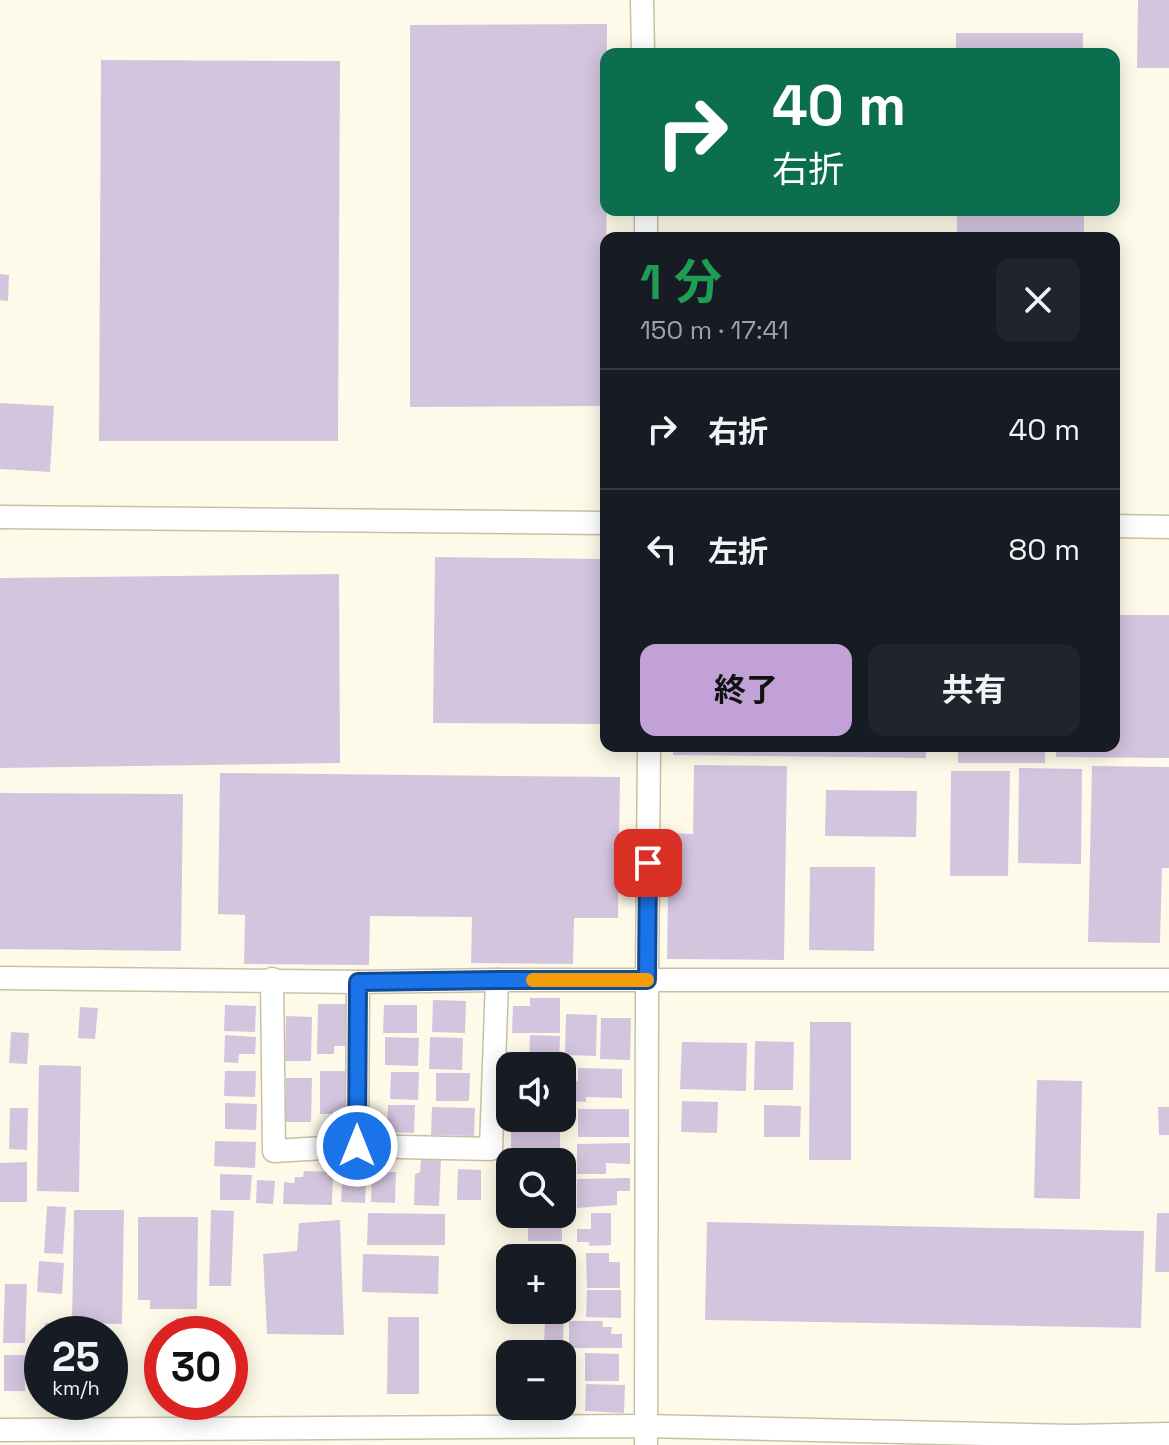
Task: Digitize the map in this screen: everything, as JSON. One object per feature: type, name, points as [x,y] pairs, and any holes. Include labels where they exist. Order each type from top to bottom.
[{"type":"street","points":[[642,0],[643,48]]},
{"type":"street","points":[[0,517],[600,523]]},
{"type":"street","points":[[1120,526],[1169,527]]},
{"type":"street","points":[[646,1436],[649,752]]},
{"type":"street","points":[[0,978],[358,982],[1169,980]]},
{"type":"street","points":[[272,979],[274,1151],[357,1146],[491,1149],[497,980]]},
{"type":"street","points":[[357,1146],[358,982]]},
{"type":"street","points":[[0,1430],[646,1436],[1169,1434]]},
{"type":"building","points":[[1138,0],[1169,0],[1169,68],[1137,68]]},
{"type":"building","points":[[607,24],[607,48],[600,48],[600,216],[606,216],[606,232],[600,232],[600,406],[410,407],[410,25]]},
{"type":"building","points":[[956,33],[1083,33],[1083,48],[956,48]]},
{"type":"building","points":[[101,60],[340,61],[338,441],[99,441]]},
{"type":"building","points":[[957,216],[1084,216],[1084,232],[957,232]]},
{"type":"building","points":[[0,274],[9,275],[8,301],[0,300]]},
{"type":"building","points":[[0,403],[54,406],[50,472],[0,469]]},
{"type":"building","points":[[435,557],[600,559],[600,724],[433,723]]},
{"type":"building","points":[[339,574],[340,763],[0,768],[0,578]]},
{"type":"building","points":[[1120,615],[1169,615],[1169,758],[1056,757],[1056,752],[1120,752]]},
{"type":"building","points":[[673,752],[926,752],[926,758],[673,755]]},
{"type":"building","points":[[958,752],[1045,752],[1045,763],[958,763]]},
{"type":"building","points":[[694,765],[787,766],[784,960],[667,959],[669,833],[693,834]]},
{"type":"building","points":[[1092,766],[1169,767],[1169,868],[1162,868],[1160,943],[1088,942]]},
{"type":"building","points":[[1019,768],[1082,769],[1081,864],[1018,863]]},
{"type":"building","points":[[951,771],[1010,771],[1008,876],[950,876]]},
{"type":"building","points":[[220,773],[620,777],[618,918],[574,918],[573,964],[471,963],[472,917],[370,916],[369,965],[244,964],[245,915],[218,914]]},
{"type":"building","points":[[826,790],[917,791],[916,837],[825,836]]},
{"type":"building","points":[[0,793],[183,794],[181,951],[0,949]]},
{"type":"building","points":[[810,867],[875,867],[874,951],[809,950]]},
{"type":"building","points":[[530,998],[560,998],[560,1033],[512,1033],[513,1006],[530,1006]]},
{"type":"building","points":[[433,1000],[466,1001],[465,1033],[432,1032]]},
{"type":"building","points":[[318,1004],[346,1004],[346,1046],[334,1046],[334,1054],[317,1054]]},
{"type":"building","points":[[225,1005],[256,1006],[255,1032],[224,1031]]},
{"type":"building","points":[[384,1005],[417,1005],[417,1033],[383,1033]]},
{"type":"building","points":[[80,1007],[98,1008],[95,1039],[78,1038]]},
{"type":"building","points":[[566,1014],[597,1015],[596,1056],[565,1052]]},
{"type":"building","points":[[286,1016],[312,1017],[311,1061],[285,1061]]},
{"type":"building","points":[[601,1018],[631,1018],[630,1060],[600,1059]]},
{"type":"building","points":[[810,1022],[851,1022],[851,1160],[809,1160]]},
{"type":"building","points":[[11,1032],[29,1033],[27,1064],[9,1063]]},
{"type":"building","points":[[225,1035],[256,1037],[255,1054],[239,1054],[238,1063],[224,1062]]},
{"type":"building","points":[[530,1035],[560,1036],[559,1052],[529,1052]]},
{"type":"building","points":[[385,1037],[419,1038],[418,1066],[385,1065]]},
{"type":"building","points":[[430,1037],[463,1038],[462,1070],[429,1069]]},
{"type":"building","points":[[755,1041],[794,1042],[793,1090],[754,1090]]},
{"type":"building","points":[[682,1042],[747,1043],[746,1091],[680,1089]]},
{"type":"building","points":[[39,1065],[81,1066],[79,1192],[37,1191]]},
{"type":"building","points":[[578,1068],[622,1069],[622,1098],[586,1097],[586,1102],[576,1101]]},
{"type":"building","points":[[225,1071],[256,1071],[255,1097],[224,1096]]},
{"type":"building","points":[[320,1071],[347,1071],[346,1114],[320,1114]]},
{"type":"building","points":[[391,1072],[419,1072],[418,1100],[390,1099]]},
{"type":"building","points":[[436,1073],[470,1073],[469,1101],[436,1101]]},
{"type":"building","points":[[286,1078],[312,1078],[311,1122],[285,1122]]},
{"type":"building","points":[[1037,1080],[1082,1081],[1080,1199],[1034,1198]]},
{"type":"building","points":[[682,1101],[718,1102],[717,1133],[681,1132]]},
{"type":"building","points":[[225,1103],[257,1104],[256,1130],[225,1129]]},
{"type":"building","points":[[388,1105],[415,1105],[414,1133],[387,1132]]},
{"type":"building","points":[[764,1105],[801,1106],[800,1137],[764,1137]]},
{"type":"building","points":[[432,1107],[475,1108],[474,1136],[431,1135]]},
{"type":"building","points":[[1158,1107],[1169,1107],[1169,1135],[1159,1135]]},
{"type":"building","points":[[10,1108],[28,1108],[27,1150],[9,1149]]},
{"type":"building","points":[[578,1109],[629,1109],[629,1137],[578,1137]]},
{"type":"building","points":[[511,1132],[560,1132],[560,1148],[511,1148]]},
{"type":"building","points":[[215,1141],[256,1142],[255,1168],[214,1166]]},
{"type":"building","points":[[630,1143],[630,1164],[606,1163],[606,1174],[577,1174],[577,1144]]},
{"type":"building","points":[[421,1159],[441,1159],[439,1206],[414,1205],[415,1174],[420,1172]]},
{"type":"building","points":[[27,1162],[27,1202],[0,1202],[0,1163]]},
{"type":"building","points":[[343,1165],[367,1166],[365,1203],[341,1202]]},
{"type":"building","points":[[458,1169],[481,1170],[481,1200],[457,1200]]},
{"type":"building","points":[[304,1171],[333,1172],[332,1205],[283,1204],[284,1182],[294,1183],[295,1177],[303,1177]]},
{"type":"building","points":[[372,1172],[396,1172],[395,1203],[371,1202]]},
{"type":"building","points":[[220,1174],[252,1175],[250,1200],[220,1200]]},
{"type":"building","points":[[630,1178],[630,1191],[617,1191],[617,1205],[577,1208],[577,1179]]},
{"type":"building","points":[[257,1180],[275,1181],[273,1204],[256,1203]]},
{"type":"building","points":[[47,1206],[66,1207],[63,1254],[44,1253]]},
{"type":"building","points":[[74,1210],[124,1210],[122,1316],[72,1316]]},
{"type":"building","points":[[211,1210],[234,1211],[231,1286],[209,1286]]},
{"type":"building","points":[[368,1213],[445,1214],[445,1245],[367,1245]]},
{"type":"building","points":[[591,1213],[611,1213],[611,1245],[590,1246],[588,1242],[577,1242],[577,1229],[591,1229]]},
{"type":"building","points":[[1157,1213],[1169,1213],[1169,1272],[1155,1272]]},
{"type":"building","points":[[138,1217],[198,1217],[197,1309],[150,1309],[150,1300],[138,1300]]},
{"type":"building","points":[[340,1220],[344,1335],[267,1334],[263,1254],[297,1251],[299,1223]]},
{"type":"building","points":[[707,1222],[1144,1231],[1141,1328],[705,1320]]},
{"type":"building","points":[[528,1228],[562,1228],[562,1241],[528,1241]]},
{"type":"building","points":[[586,1253],[609,1253],[609,1262],[620,1262],[620,1288],[587,1288]]},
{"type":"building","points":[[363,1254],[439,1256],[438,1294],[362,1292]]},
{"type":"building","points":[[39,1261],[64,1263],[62,1294],[37,1292]]},
{"type":"building","points":[[5,1284],[27,1284],[24,1343],[3,1343]]},
{"type":"building","points":[[587,1290],[621,1290],[621,1318],[586,1317]]},
{"type":"building","points":[[388,1317],[419,1317],[419,1394],[387,1394]]},
{"type":"building","points":[[603,1321],[602,1327],[612,1327],[611,1334],[622,1334],[622,1348],[576,1348],[576,1340],[569,1340],[569,1324]]},
{"type":"building","points":[[545,1324],[564,1324],[563,1340],[544,1340]]},
{"type":"building","points":[[585,1353],[619,1354],[619,1381],[585,1381]]},
{"type":"building","points":[[4,1355],[24,1355],[24,1391],[4,1391]]},
{"type":"building","points":[[586,1384],[625,1385],[624,1413],[585,1411]]},
{"type":"slow traffic","points":[[533,980],[647,980]]},
{"type":"route","points":[[357,1146],[358,982],[647,980],[648,863]]}]
